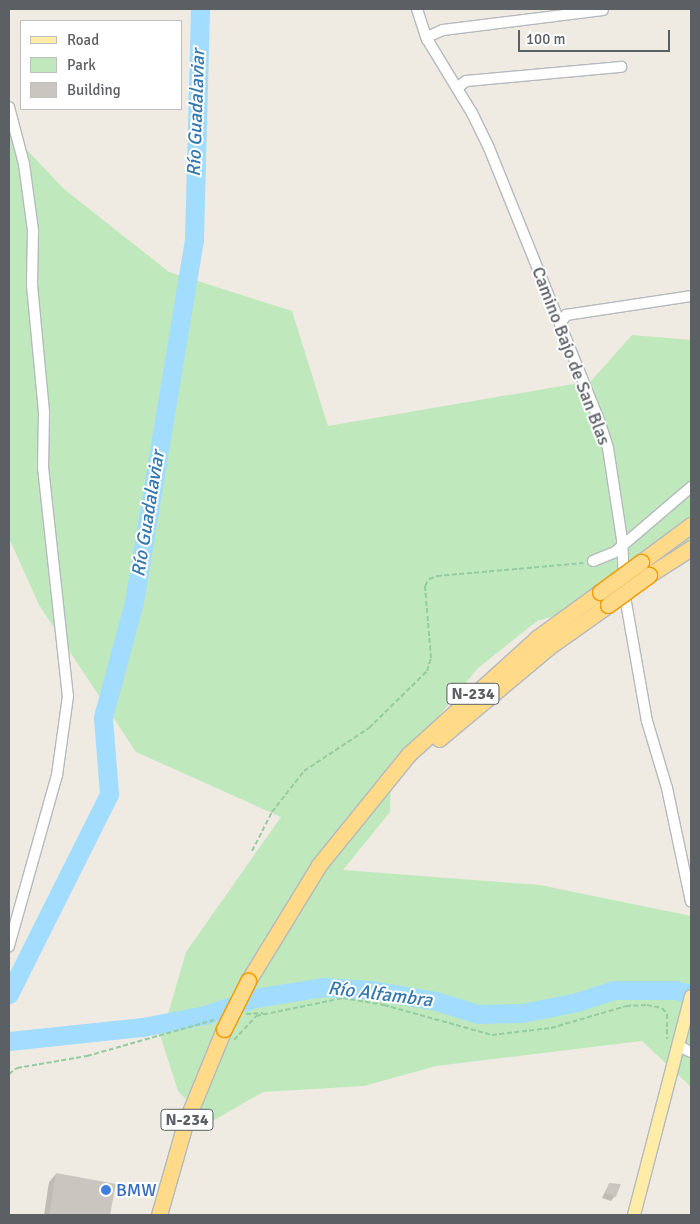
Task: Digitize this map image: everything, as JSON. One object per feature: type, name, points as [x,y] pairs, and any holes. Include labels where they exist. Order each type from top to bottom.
[{"type":"highway","name":"N-234","points":[[604,598],[641,562],[691,525]]},
{"type":"highway","name":"N-234","points":[[159,1215],[185,1124],[221,1029],[319,865],[360,811],[409,754],[469,697],[537,638],[604,598],[649,575],[689,550]]},
{"type":"main road","points":[[634,1215],[691,996]]},
{"type":"street","name":"Camino Bajo de San Blas","points":[[417,9],[427,37],[457,88],[488,148],[608,448],[623,546],[626,619],[646,721],[667,788],[691,902]]},
{"type":"street","points":[[427,37],[443,30],[603,10]]},
{"type":"street","points":[[457,88],[466,81],[620,67]]},
{"type":"street","points":[[9,107],[24,164],[33,231],[32,285],[44,412],[43,467],[68,696],[57,775],[9,946]]},
{"type":"street","points":[[560,324],[566,315],[691,296]]},
{"type":"street","points":[[593,561],[623,546],[691,487]]},
{"type":"street","points":[[679,1046],[691,1052]]},
{"type":"path","points":[[252,851],[272,812],[304,771],[369,728],[427,671],[431,658],[426,586],[429,579],[437,576],[593,561]]},
{"type":"path","points":[[9,1074],[17,1068],[221,1029],[229,1042],[236,1040],[256,1016],[328,1000],[357,999],[492,1035],[551,1028],[626,1006],[647,1005],[662,1008],[667,1014],[667,1040]]},
{"type":"path","points":[[244,1015],[268,1013]]},
{"type":"green space","points":[[9,131],[64,189],[169,272],[292,311],[328,426],[591,381],[632,335],[691,340],[691,556],[624,596],[537,621],[477,669],[391,775],[390,812],[343,870],[540,885],[691,916],[691,1087],[642,1041],[436,1066],[364,1086],[263,1092],[209,1123],[178,1091],[161,1038],[186,952],[281,817],[136,752],[39,605],[9,538]]},
{"type":"building","points":[[56,1173],[116,1184],[110,1215],[49,1215]]},
{"type":"building","points":[[609,1183],[621,1184],[616,1197],[606,1193]]},
{"type":"waterway","name":"Río Guadalaviar","points":[[9,994],[109,794],[103,717],[134,602],[194,239],[200,9]]},
{"type":"waterway","name":"Río Alfambra","points":[[9,1041],[143,1027],[205,1015],[255,998],[324,987],[371,990],[436,1001],[478,1014],[522,1013],[577,1002],[613,990],[675,990],[691,994]]},
{"type":"place","name":"BMW","points":[[106,1190]]}]
